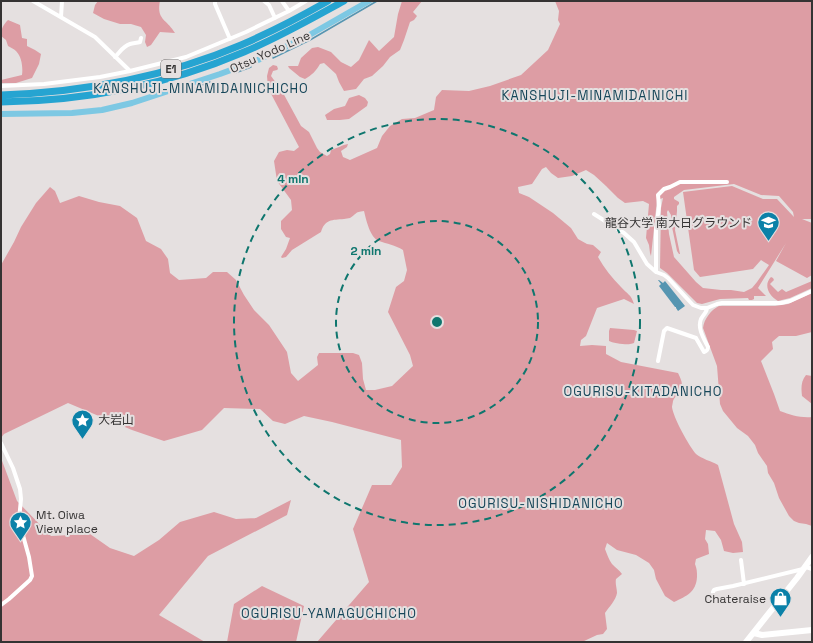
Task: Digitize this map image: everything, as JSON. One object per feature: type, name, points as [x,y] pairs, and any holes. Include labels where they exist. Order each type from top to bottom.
[{"type":"highway","name":"E1","points":[[1,94],[34,93],[88,87],[166,71],[201,60],[240,45],[275,29],[328,1]]},
{"type":"highway","name":"E1","points":[[1,102],[35,101],[97,94],[173,78],[218,63],[259,46],[344,1]]},
{"type":"main road","name":"Otsu Yodo Line","points":[[1,114],[72,113],[102,110],[163,94],[220,74],[306,37],[369,1]]},
{"type":"street","points":[[33,1],[95,37],[130,71]]},
{"type":"street","points":[[62,1],[62,17]]},
{"type":"street","points":[[215,1],[230,39]]},
{"type":"street","points":[[264,1],[269,5],[275,18]]},
{"type":"street","points":[[282,1],[289,11]]},
{"type":"street","points":[[1,86],[44,84],[100,77],[186,58],[230,39],[247,34],[306,1]]},
{"type":"street","points":[[115,57],[124,47],[140,42],[141,38]]},
{"type":"street","points":[[656,272],[656,230],[660,206],[658,195],[664,189],[670,188],[680,182],[727,182]]},
{"type":"street","points":[[594,214],[624,233],[634,242],[647,264],[656,272],[664,274],[693,305],[707,308],[722,303],[781,303],[790,301],[812,291]]},
{"type":"street","points":[[658,361],[664,331],[667,328],[696,338],[704,352],[708,350],[700,325],[707,308]]},
{"type":"street","points":[[1,443],[13,468],[20,489],[21,500],[19,520],[30,557],[32,576],[30,580],[1,605]]},
{"type":"street","points":[[746,642],[808,568],[812,557]]},
{"type":"street","points":[[741,560],[744,584]]},
{"type":"street","points":[[713,592],[716,589],[744,584],[808,568]]},
{"type":"street","points":[[754,633],[764,635],[812,630]]},
{"type":"shaded area","points":[[98,1],[160,1],[159,7],[161,16],[175,33],[160,32],[151,45],[147,47],[145,42],[146,35],[141,27],[131,24],[120,24],[104,19],[93,13],[95,5]]},
{"type":"shaded area","points":[[402,1],[422,1],[413,12],[417,16],[410,22],[400,50],[390,57],[372,76],[364,79],[356,89],[344,91],[336,74],[324,63],[320,64],[314,73],[305,79],[289,68],[288,66],[298,66],[301,58],[312,48],[318,47],[331,52],[341,62],[351,67],[359,60],[369,40],[379,51],[394,37]]},
{"type":"shaded area","points":[[555,1],[812,1],[812,219],[802,219],[812,223],[812,275],[807,278],[776,261],[786,243],[758,288],[766,296],[754,296],[754,299],[752,300],[749,300],[748,298],[720,299],[702,304],[697,303],[660,268],[661,208],[663,198],[657,200],[651,256],[646,238],[649,204],[643,201],[625,203],[594,175],[586,170],[572,176],[558,178],[546,167],[542,169],[532,184],[518,187],[519,193],[529,197],[553,213],[571,228],[578,239],[587,244],[593,245],[601,252],[598,257],[608,273],[633,301],[634,304],[624,299],[597,308],[586,336],[581,340],[580,346],[606,346],[606,354],[621,362],[678,373],[682,386],[673,401],[672,407],[678,424],[696,454],[718,465],[734,524],[742,542],[743,552],[733,553],[724,551],[721,540],[715,531],[706,530],[705,539],[708,544],[709,554],[696,559],[695,564],[697,577],[695,586],[690,593],[674,602],[665,596],[656,579],[654,570],[649,563],[636,555],[617,550],[607,543],[605,549],[609,559],[622,574],[616,579],[617,593],[605,613],[607,629],[603,634],[597,635],[582,642],[317,642],[369,582],[353,529],[372,485],[391,485],[402,467],[401,440],[304,416],[285,424],[273,421],[260,409],[224,408],[202,430],[164,441],[132,430],[68,403],[4,434],[1,438],[1,265],[21,227],[36,203],[50,187],[55,191],[60,203],[79,196],[120,206],[137,218],[146,241],[161,249],[168,259],[170,273],[179,280],[206,278],[213,272],[227,272],[236,280],[254,310],[269,325],[287,352],[291,373],[298,381],[318,365],[317,357],[319,353],[353,353],[359,355],[362,363],[363,379],[366,390],[375,390],[392,386],[413,366],[410,355],[388,312],[396,287],[404,281],[407,270],[403,250],[379,241],[373,236],[364,211],[357,213],[350,218],[327,222],[321,232],[292,250],[286,257],[281,257],[290,238],[286,237],[281,229],[281,221],[292,210],[291,200],[277,181],[274,161],[279,152],[287,150],[294,151],[299,147],[268,88],[267,76],[269,68],[273,65],[277,66],[278,69],[273,71],[271,76],[282,91],[301,126],[309,132],[320,152],[327,156],[330,154],[331,150],[348,144],[347,147],[341,151],[343,157],[350,160],[377,148],[382,136],[390,126],[402,119],[415,118],[434,110],[436,97],[442,90],[469,91],[490,86],[521,75],[548,50],[560,24],[558,20],[559,11]],"holes":[[[734,184],[761,195],[779,196],[793,212],[794,217],[777,199],[763,199],[732,186],[683,192],[694,270],[700,277],[753,269],[761,260],[769,265],[752,288],[744,292],[703,288],[674,257],[669,234],[667,212],[668,210],[671,215],[677,251],[680,254],[675,230],[677,206],[679,202],[674,199],[674,197],[684,190]]]},
{"type":"shaded area","points":[[8,20],[20,25],[22,38],[27,39],[27,46],[41,54],[39,64],[32,78],[16,83],[1,83],[1,80],[22,75],[20,56],[15,50],[8,46],[6,40],[1,36],[1,31]]},
{"type":"shaded area","points":[[359,95],[365,98],[368,102],[367,106],[349,119],[327,120],[325,115],[334,109],[345,106],[349,98]]},
{"type":"shaded area","points":[[771,277],[774,280],[770,284],[778,292],[782,289],[786,292],[812,281],[812,288],[790,298],[778,301],[772,296],[767,287],[767,283]]},
{"type":"shaded area","points":[[812,293],[812,332],[796,336],[779,336],[772,342],[773,349],[761,361],[780,411],[796,416],[812,417],[812,526],[794,521],[789,516],[768,473],[767,466],[758,453],[755,445],[748,436],[737,428],[723,411],[720,404],[717,366],[703,328],[708,315],[719,306],[775,306],[788,304]]},
{"type":"shaded area","points":[[610,328],[637,331],[634,343],[623,344],[609,341]]},
{"type":"shaded area","points":[[806,375],[812,376],[812,404],[802,396],[802,385]]},
{"type":"shaded area","points":[[1,458],[17,501],[51,536],[90,534],[110,548],[134,556],[159,540],[180,522],[214,512],[236,519],[256,518],[291,500],[287,515],[208,556],[159,615],[205,642],[1,642]]},
{"type":"shaded area","points":[[262,586],[304,606],[296,642],[227,642],[234,604]]},
{"type":"water","points":[[658,280],[663,283],[665,281],[685,306],[678,311],[659,286],[661,284]]},
{"type":"waterway","points":[[273,58],[310,40],[377,1]]},
{"type":"waterway","points":[[235,73],[251,67]]},
{"type":"waterway","points":[[180,91],[190,90],[210,82]]},
{"type":"place","name":"龍谷大学 南大日グラウンド","points":[[768,242]]},
{"type":"place","name":"大岩山","points":[[82,440]]},
{"type":"place","name":"Mt. Oiwa View place","points":[[20,542]]},
{"type":"place","name":"Chateraise","points":[[781,618]]},
{"type":"district","name":"KANSHUJI-MINAMIDAINICHICHO","points":[[201,88]]},
{"type":"district","name":"KANSHUJI-MINAMIDAINICHI","points":[[595,95]]},
{"type":"district","name":"OGURISU-KITADANICHO","points":[[643,391]]},
{"type":"district","name":"OGURISU-NISHIDANICHO","points":[[541,503]]},
{"type":"district","name":"OGURISU-YAMAGUCHICHO","points":[[329,613]]}]
